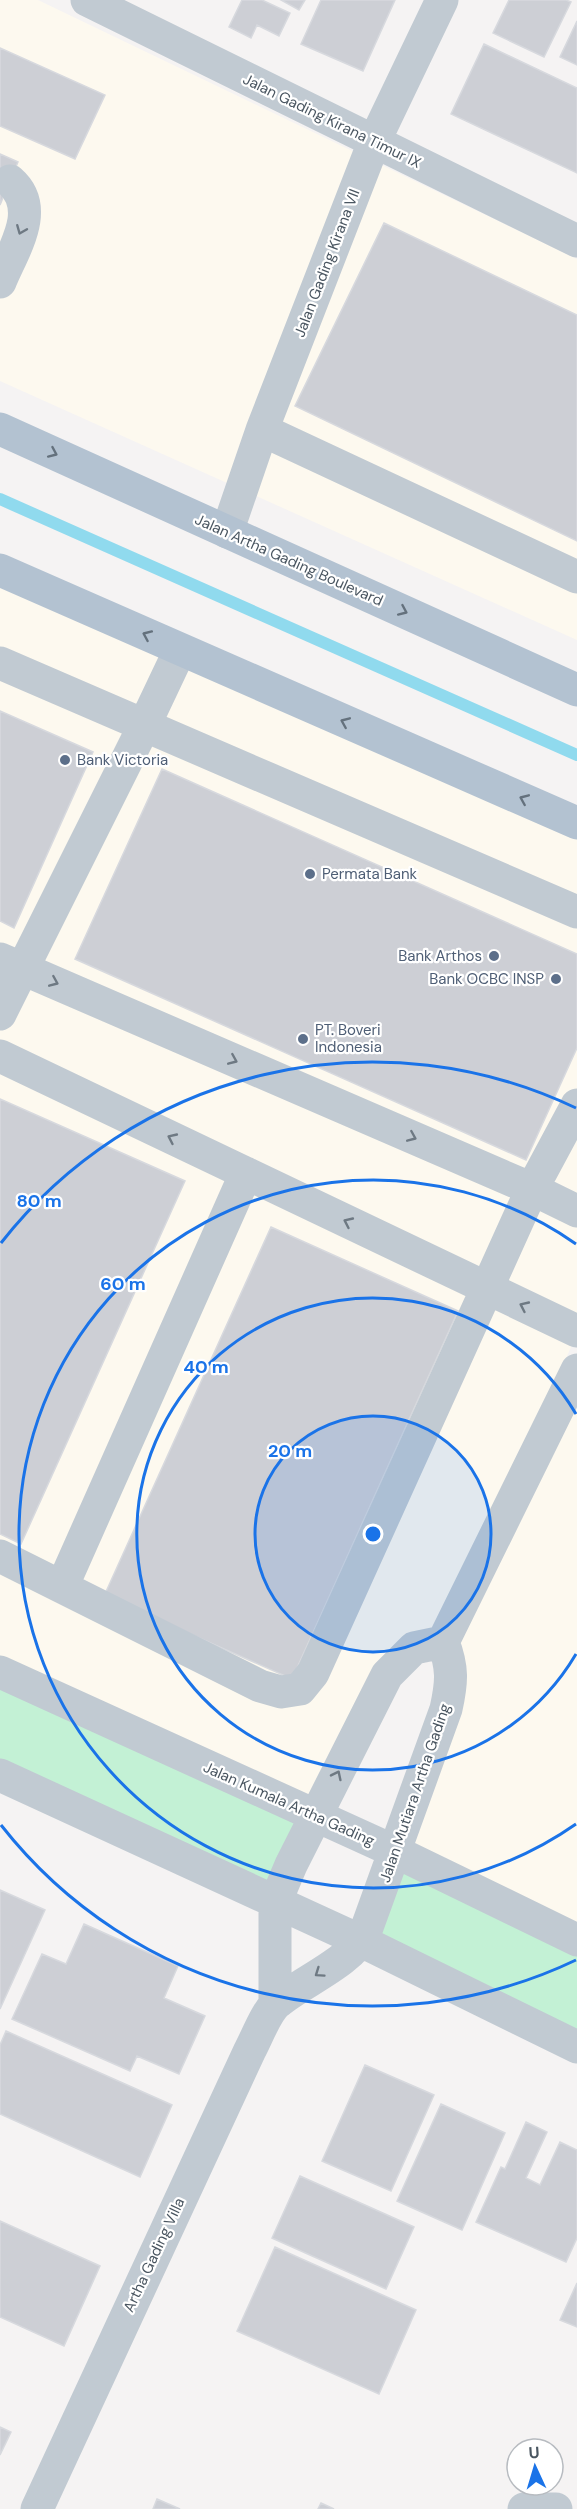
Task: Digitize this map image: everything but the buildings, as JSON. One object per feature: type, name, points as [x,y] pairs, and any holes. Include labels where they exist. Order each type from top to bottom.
[{"type":"main road","name":"Jalan Artha Gading Boulevard","points":[[0,429],[577,690]]},
{"type":"main road","points":[[0,570],[577,823]]},
{"type":"street","name":"Jalan Gading Kirana Timur IX","points":[[87,0],[577,241]]},
{"type":"street","name":"Jalan Gading Kirana VII","points":[[227,532],[262,430],[374,142],[442,0]]},
{"type":"street","points":[[0,282],[26,218],[24,198],[10,182]]},
{"type":"street","points":[[262,430],[577,577]]},
{"type":"street","points":[[0,1014],[11,964],[144,726],[180,650]]},
{"type":"street","points":[[0,663],[577,912]]},
{"type":"street","points":[[11,964],[532,1189],[577,1211]]},
{"type":"street","points":[[0,1056],[577,1331]]},
{"type":"street","points":[[0,1556],[260,1686],[281,1692],[300,1689],[313,1673],[532,1189],[577,1105]]},
{"type":"street","points":[[62,1587],[246,1173]]},
{"type":"street","points":[[275,1903],[291,1865],[387,1675],[414,1648],[444,1642],[577,1370]]},
{"type":"street","name":"Jalan Mutiara Artha Gading","points":[[361,1941],[396,1852],[446,1709],[452,1680],[450,1660],[444,1642]]},
{"type":"street","name":"Jalan Kumala Artha Gading","points":[[0,1672],[396,1852],[577,1940]]},
{"type":"street","points":[[0,1775],[361,1941],[577,2047]]},
{"type":"street","name":"Artha Gading Villa","points":[[275,1903],[275,2003]]},
{"type":"street","name":"Artha Gading Villa","points":[[37,2509],[250,2050],[275,2003],[343,1957],[361,1941]]},
{"type":"street","points":[[524,2509],[556,2509]]},
{"type":"shaded area","points":[[0,0],[38,0],[577,259],[577,640],[0,381]]},
{"type":"shaded area","points":[[0,570],[577,823],[577,1333],[451,1624],[577,1369],[577,1938],[396,1852],[446,1709],[443,1642],[414,1648],[316,1817],[0,1669]]},
{"type":"green space","points":[[0,1670],[316,1817],[274,1912],[0,1782]]},
{"type":"green space","points":[[396,1852],[577,1938],[577,2047],[361,1941]]},
{"type":"waterway","points":[[0,499],[577,755]]},
{"type":"place","name":"Bank Victoria","points":[[65,760]]},
{"type":"place","name":"Permata Bank","points":[[310,874]]},
{"type":"place","name":"Bank Arthos","points":[[494,956]]},
{"type":"place","name":"Bank OCBC INSP","points":[[556,979]]},
{"type":"place","name":"PT. Boveri Indonesia","points":[[303,1039]]}]
